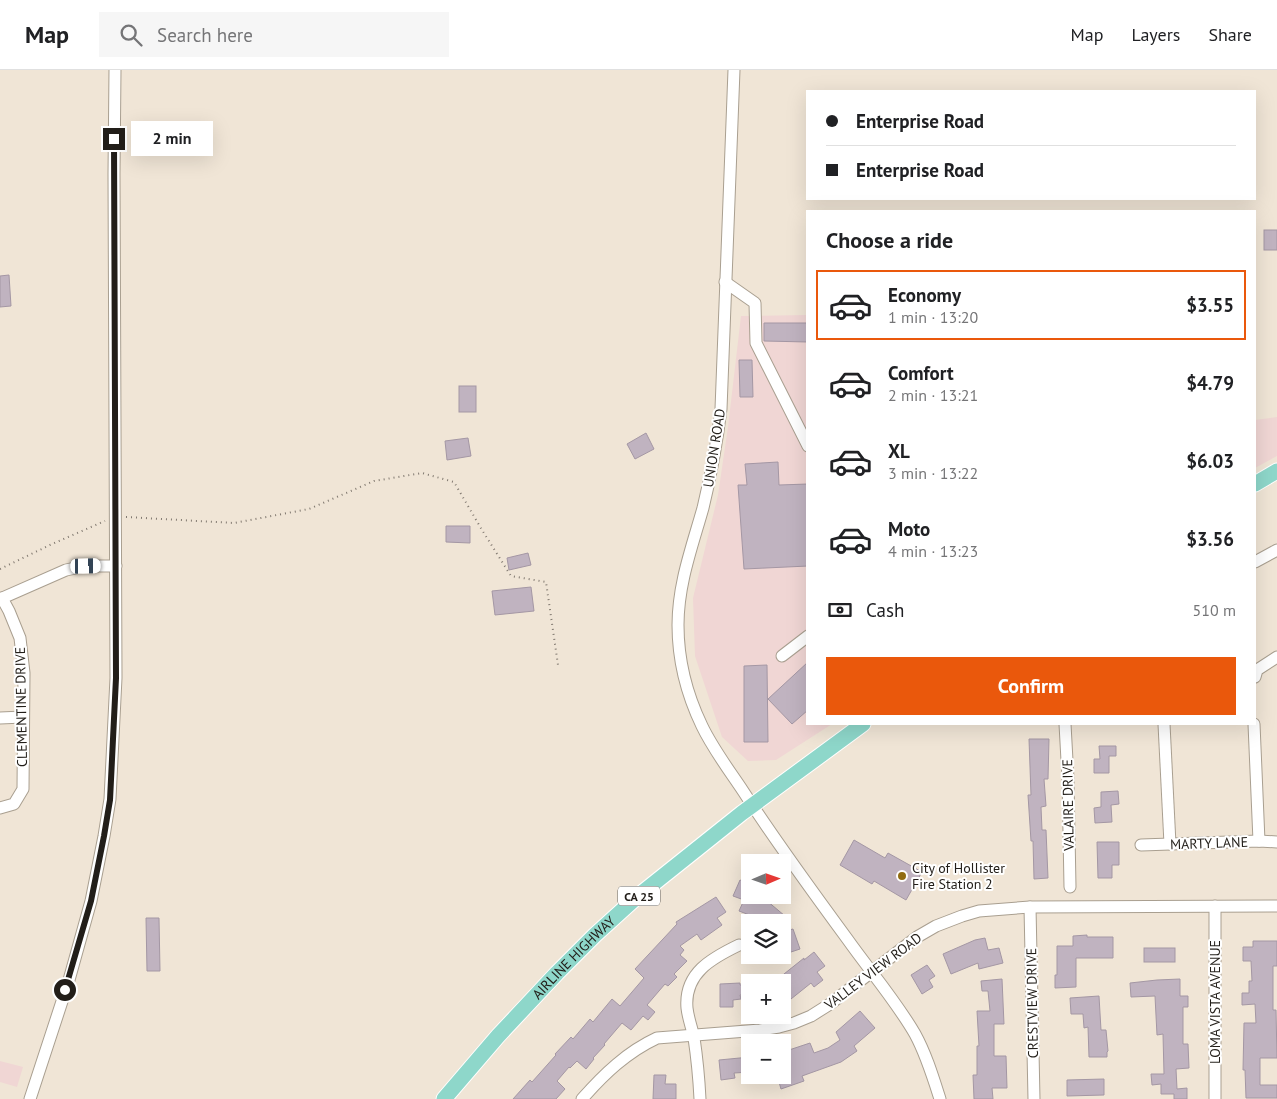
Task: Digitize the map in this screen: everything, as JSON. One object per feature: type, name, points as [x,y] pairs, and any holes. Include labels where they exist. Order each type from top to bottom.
[{"type":"main road","points":[[1256,483],[1277,471]]},
{"type":"main road","name":"AIRLINE HIGHWAY","points":[[444,1099],[498,1036],[595,935],[638,896],[752,805],[862,725]]},
{"type":"street","points":[[30,1099],[91,901],[110,800],[114,717],[116,566],[115,70]]},
{"type":"street","name":"UNION ROAD","points":[[734,70],[725,282],[723,383],[713,468],[683,576],[680,596],[678,625],[684,674],[694,708],[709,739],[772,835],[901,1012],[925,1056],[940,1099]]},
{"type":"street","points":[[725,282],[755,303],[756,343],[806,442]]},
{"type":"street","points":[[1256,561],[1277,550]]},
{"type":"street","points":[[1,598],[66,570],[86,566],[116,566]]},
{"type":"street","name":"CLEMENTINE DRIVE","points":[[0,808],[14,804],[23,789],[24,717],[24,673],[20,638],[9,611],[1,598]]},
{"type":"street","points":[[782,656],[806,638]]},
{"type":"street","points":[[1256,674],[1257,670],[1277,657]]},
{"type":"street","points":[[0,718],[24,717]]},
{"type":"street","name":"VALAIRE DRIVE","points":[[1065,725],[1070,886]]},
{"type":"street","points":[[1164,725],[1170,844]]},
{"type":"street","points":[[1254,725],[1258,841]]},
{"type":"street","name":"MARTY LANE","points":[[1141,845],[1277,842]]},
{"type":"street","name":"LOMA VISTA AVENUE","points":[[1214,906],[1215,1099]]},
{"type":"street","name":"VALLEY VIEW ROAD","points":[[582,1099],[600,1078],[643,1044],[657,1038],[760,1030],[794,1023],[811,1016],[830,1004],[917,937],[936,926],[979,911],[1030,907],[1277,906]]},
{"type":"street","name":"CRESTVIEW DRIVE","points":[[1030,907],[1034,1099]]},
{"type":"street","points":[[700,1099],[694,1036],[686,1002],[689,989],[704,965],[739,945]]},
{"type":"path","points":[[0,569],[115,517],[234,523],[309,509],[374,481],[422,473],[454,482],[511,576],[546,582],[558,665]]},
{"type":"shaded area","points":[[806,315],[806,725],[830,725],[776,760],[748,761],[722,737],[695,656],[693,598],[718,495],[741,316]]},
{"type":"shaded area","points":[[1277,417],[1277,456],[1256,467],[1256,420]]},
{"type":"shaded area","points":[[0,1061],[23,1067],[17,1087],[0,1082]]},
{"type":"building","points":[[1264,230],[1277,230],[1277,250],[1264,250]]},
{"type":"building","points":[[9,275],[11,306],[0,307],[0,276]]},
{"type":"building","points":[[764,323],[806,323],[806,342],[764,341]]},
{"type":"building","points":[[739,360],[752,360],[753,397],[740,397]]},
{"type":"building","points":[[459,386],[476,386],[476,412],[459,412]]},
{"type":"building","points":[[646,433],[654,449],[635,459],[627,444]]},
{"type":"building","points":[[468,438],[471,456],[447,460],[445,441]]},
{"type":"building","points":[[778,462],[779,485],[806,484],[806,566],[744,569],[738,485],[747,485],[745,464]]},
{"type":"building","points":[[446,526],[470,526],[470,543],[446,542]]},
{"type":"building","points":[[528,553],[531,565],[509,570],[507,558]]},
{"type":"building","points":[[531,587],[534,611],[495,615],[492,591]]},
{"type":"building","points":[[806,664],[806,712],[792,724],[768,699]]},
{"type":"building","points":[[767,665],[768,742],[744,742],[744,666]]},
{"type":"building","points":[[1029,739],[1049,739],[1048,779],[1044,779],[1046,806],[1041,807],[1042,830],[1046,830],[1048,878],[1034,879],[1033,841],[1031,841],[1028,795],[1031,795]]},
{"type":"building","points":[[1099,746],[1116,746],[1116,756],[1109,756],[1109,773],[1094,773],[1094,759],[1100,759]]},
{"type":"building","points":[[1118,791],[1119,804],[1111,805],[1112,822],[1095,823],[1094,808],[1101,807],[1101,792]]},
{"type":"building","points":[[854,840],[885,858],[888,853],[922,872],[906,900],[874,881],[872,884],[840,865]]},
{"type":"building","points":[[1097,842],[1119,842],[1119,865],[1112,865],[1112,878],[1098,878]]},
{"type":"building","points":[[740,880],[741,880],[741,899],[733,896]]},
{"type":"building","points":[[716,897],[726,912],[717,918],[722,925],[701,940],[697,934],[680,946],[684,950],[680,955],[687,961],[674,974],[677,977],[668,986],[665,984],[647,1005],[655,1012],[648,1020],[643,1016],[631,1030],[622,1023],[586,1069],[577,1061],[569,1067],[557,1081],[565,1089],[556,1099],[513,1099],[530,1080],[532,1082],[571,1037],[573,1039],[590,1019],[593,1022],[612,999],[620,1006],[644,978],[635,969],[677,924],[676,922]]},
{"type":"building","points":[[742,904],[771,904],[783,914],[747,914],[739,911]]},
{"type":"building","points":[[146,918],[159,918],[160,971],[147,971]]},
{"type":"building","points":[[793,929],[800,949],[791,952],[791,930]]},
{"type":"building","points":[[1087,935],[1087,937],[1113,937],[1113,958],[1076,958],[1076,987],[1055,988],[1057,946],[1073,946],[1073,936]]},
{"type":"building","points":[[985,938],[988,950],[999,948],[1003,963],[979,969],[978,963],[951,974],[943,954],[975,940]]},
{"type":"building","points":[[1253,941],[1277,941],[1277,966],[1273,966],[1273,1010],[1276,1010],[1277,1058],[1260,1058],[1260,1085],[1277,1085],[1277,1098],[1246,1098],[1245,1070],[1243,1070],[1244,1023],[1256,1023],[1255,1004],[1242,1005],[1242,993],[1249,993],[1249,981],[1252,981],[1251,961],[1243,961],[1243,947],[1253,947]]},
{"type":"building","points":[[1144,948],[1175,948],[1175,962],[1144,962]]},
{"type":"building","points":[[814,952],[825,966],[817,972],[823,980],[814,987],[811,983],[791,999],[791,974],[784,974],[804,958],[804,960]]},
{"type":"building","points":[[927,965],[935,976],[929,980],[933,987],[922,994],[911,975]]},
{"type":"building","points":[[1002,979],[1004,1024],[994,1024],[994,1056],[1006,1056],[1007,1088],[992,1088],[993,1099],[974,1099],[973,1075],[977,1075],[977,1046],[979,1046],[977,1011],[990,1011],[988,991],[982,991],[981,981]]},
{"type":"building","points":[[1180,979],[1180,996],[1188,996],[1188,1007],[1183,1007],[1183,1044],[1188,1044],[1189,1068],[1176,1069],[1177,1089],[1187,1088],[1187,1099],[1174,1099],[1174,1094],[1161,1094],[1161,1084],[1152,1085],[1151,1074],[1164,1074],[1163,1034],[1157,1035],[1155,996],[1131,997],[1130,983]]},
{"type":"building","points":[[740,983],[741,999],[733,1000],[733,1007],[720,1007],[720,984]]},
{"type":"building","points":[[1099,996],[1101,1030],[1106,1030],[1108,1051],[1107,1057],[1089,1057],[1088,1027],[1084,1028],[1083,1014],[1071,1014],[1070,998]]},
{"type":"building","points":[[860,1011],[875,1028],[854,1046],[857,1051],[841,1062],[802,1076],[804,1081],[781,1089],[780,1084],[791,1084],[791,1049],[810,1043],[814,1053],[828,1048],[840,1040],[836,1032]]},
{"type":"building","points":[[741,1058],[741,1073],[734,1073],[735,1078],[721,1080],[719,1060]]},
{"type":"building","points":[[654,1075],[666,1075],[665,1084],[676,1084],[676,1099],[653,1099]]},
{"type":"building","points":[[1104,1079],[1104,1095],[1067,1096],[1067,1080]]},
{"type":"place","name":"City of Hollister Fire Station 2","points":[[902,876]]},
{"type":"route","points":[[65,990],[91,901],[110,800],[116,678],[114,139]]}]
